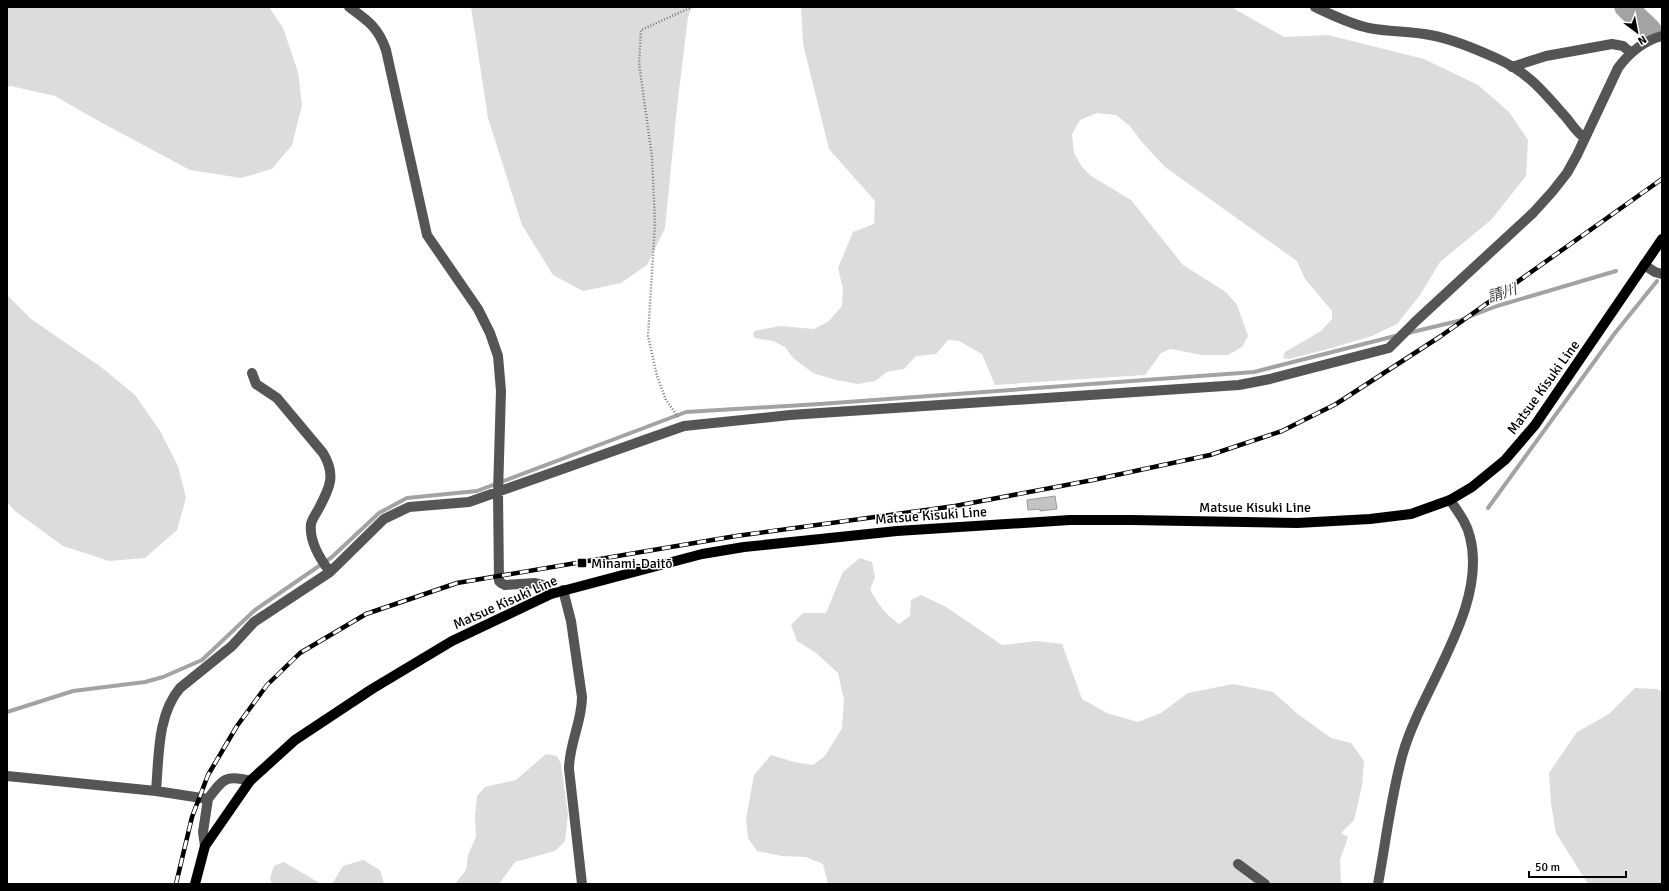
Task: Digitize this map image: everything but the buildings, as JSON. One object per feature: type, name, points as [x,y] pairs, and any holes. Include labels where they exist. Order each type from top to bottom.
[{"type":"main road","name":"Matsue Kisuki Line","points":[[195,884],[205,846],[250,781],[295,740],[372,689],[452,641],[551,594],[563,590],[702,554],[897,531],[1070,520],[1297,523],[1370,519],[1411,514],[1450,500],[1472,487],[1506,460],[1535,425],[1662,239]]},
{"type":"street","points":[[349,7],[370,22],[382,39],[386,50],[427,235],[478,309],[490,333],[498,356],[501,390],[498,477],[500,583],[513,586],[535,584],[542,585],[551,594]]},
{"type":"street","points":[[1315,7],[1336,17],[1368,28],[1429,34],[1457,42],[1512,67],[1528,76],[1541,88],[1565,115],[1578,134],[1586,138]]},
{"type":"street","points":[[156,791],[162,733],[166,713],[173,696],[185,684],[232,646],[254,622],[384,519],[408,507],[469,502],[498,490],[684,426],[790,415],[1239,385],[1270,379],[1389,348],[1547,198],[1567,173],[1586,138],[1618,68],[1630,53],[1653,38],[1662,36]]},
{"type":"street","points":[[1512,67],[1546,56],[1612,44],[1623,46],[1630,53]]},
{"type":"street","points":[[1644,265],[1655,272],[1662,274]]},
{"type":"street","points":[[252,373],[256,384],[277,398],[323,453],[329,463],[331,470],[329,486],[311,525],[314,544],[326,566]]},
{"type":"street","points":[[1378,884],[1395,789],[1403,754],[1411,730],[1460,625],[1471,587],[1472,557],[1470,538],[1465,523],[1450,500]]},
{"type":"street","points":[[563,590],[571,621],[582,697],[582,708],[569,757],[569,769],[582,884]]},
{"type":"street","points":[[7,776],[156,791],[208,800]]},
{"type":"street","points":[[205,846],[202,832],[208,800],[221,782],[236,777],[250,781]]},
{"type":"street","points":[[1238,864],[1265,884]]},
{"type":"path","points":[[684,426],[666,400],[657,376],[648,336],[656,223],[652,157],[639,63],[641,30],[692,7]]},
{"type":"shaded area","points":[[7,7],[269,7],[283,28],[298,72],[302,105],[292,145],[272,169],[241,178],[190,170],[55,96],[11,86],[7,87]]},
{"type":"shaded area","points":[[471,7],[692,7],[688,17],[677,107],[665,228],[647,265],[621,283],[583,291],[553,275],[522,225],[488,118]]},
{"type":"shaded area","points":[[801,7],[1231,7],[1284,37],[1328,35],[1424,59],[1478,85],[1509,112],[1528,140],[1526,176],[1491,220],[1440,262],[1420,295],[1397,324],[1372,336],[1289,359],[1283,358],[1285,352],[1321,331],[1332,319],[1332,311],[1305,279],[1297,261],[1165,167],[1141,141],[1130,126],[1116,115],[1097,113],[1080,120],[1072,134],[1074,153],[1082,167],[1091,176],[1131,200],[1183,265],[1226,292],[1237,305],[1248,336],[1242,347],[1228,355],[1203,355],[1170,349],[1161,353],[1145,375],[995,385],[982,354],[959,341],[948,340],[936,354],[916,356],[904,369],[887,372],[875,381],[858,384],[836,380],[813,373],[793,358],[785,347],[773,341],[755,338],[753,335],[754,331],[780,326],[814,329],[829,321],[842,306],[843,289],[838,268],[853,232],[874,224],[875,201],[829,149],[803,44]]},
{"type":"shaded area","points":[[7,295],[31,319],[101,367],[135,395],[160,431],[178,466],[186,498],[177,530],[145,558],[109,561],[63,546],[15,511],[7,502]]},
{"type":"shaded area","points":[[860,558],[872,562],[875,577],[870,589],[882,608],[899,624],[910,616],[911,600],[921,595],[946,607],[1002,645],[1037,641],[1062,644],[1082,699],[1107,713],[1138,722],[1161,713],[1188,693],[1233,684],[1273,692],[1299,715],[1331,738],[1351,743],[1364,761],[1362,786],[1354,820],[1341,833],[1348,837],[1340,860],[1341,884],[828,884],[823,864],[806,857],[782,856],[757,851],[748,838],[746,819],[754,775],[771,755],[794,762],[813,765],[825,756],[842,728],[844,700],[838,673],[816,653],[797,641],[791,625],[803,613],[826,613],[843,572]]},
{"type":"shaded area","points":[[1635,688],[1657,689],[1662,692],[1662,884],[1588,884],[1556,833],[1551,803],[1549,773],[1577,732],[1609,714]]},
{"type":"shaded area","points":[[546,754],[557,756],[561,764],[568,814],[565,841],[555,851],[515,862],[499,884],[455,884],[466,870],[468,855],[476,837],[475,816],[477,796],[485,787],[516,780]]},
{"type":"shaded area","points":[[363,860],[380,870],[384,884],[332,884],[343,866]]},
{"type":"shaded area","points":[[284,862],[321,884],[272,884],[270,878],[274,866]]},
{"type":"waterway","points":[[1626,7],[1650,30]]},
{"type":"waterway","name":"請川","points":[[1408,333],[1458,321],[1497,306],[1616,271]]},
{"type":"waterway","points":[[1488,508],[1615,333],[1657,281]]},
{"type":"waterway","points":[[7,712],[73,691],[145,682],[163,677],[202,660],[255,610],[332,557],[379,513],[407,498],[477,491],[686,412],[820,404],[1254,372],[1399,335]]},
{"type":"railway","points":[[176,884],[192,817],[208,775],[237,726],[267,685],[300,653],[366,614],[457,583],[736,536],[955,506],[1093,480],[1210,455],[1282,431],[1336,404],[1441,336],[1662,179]]},
{"type":"place","name":"Minami-Daitō","points":[[582,563]]}]
